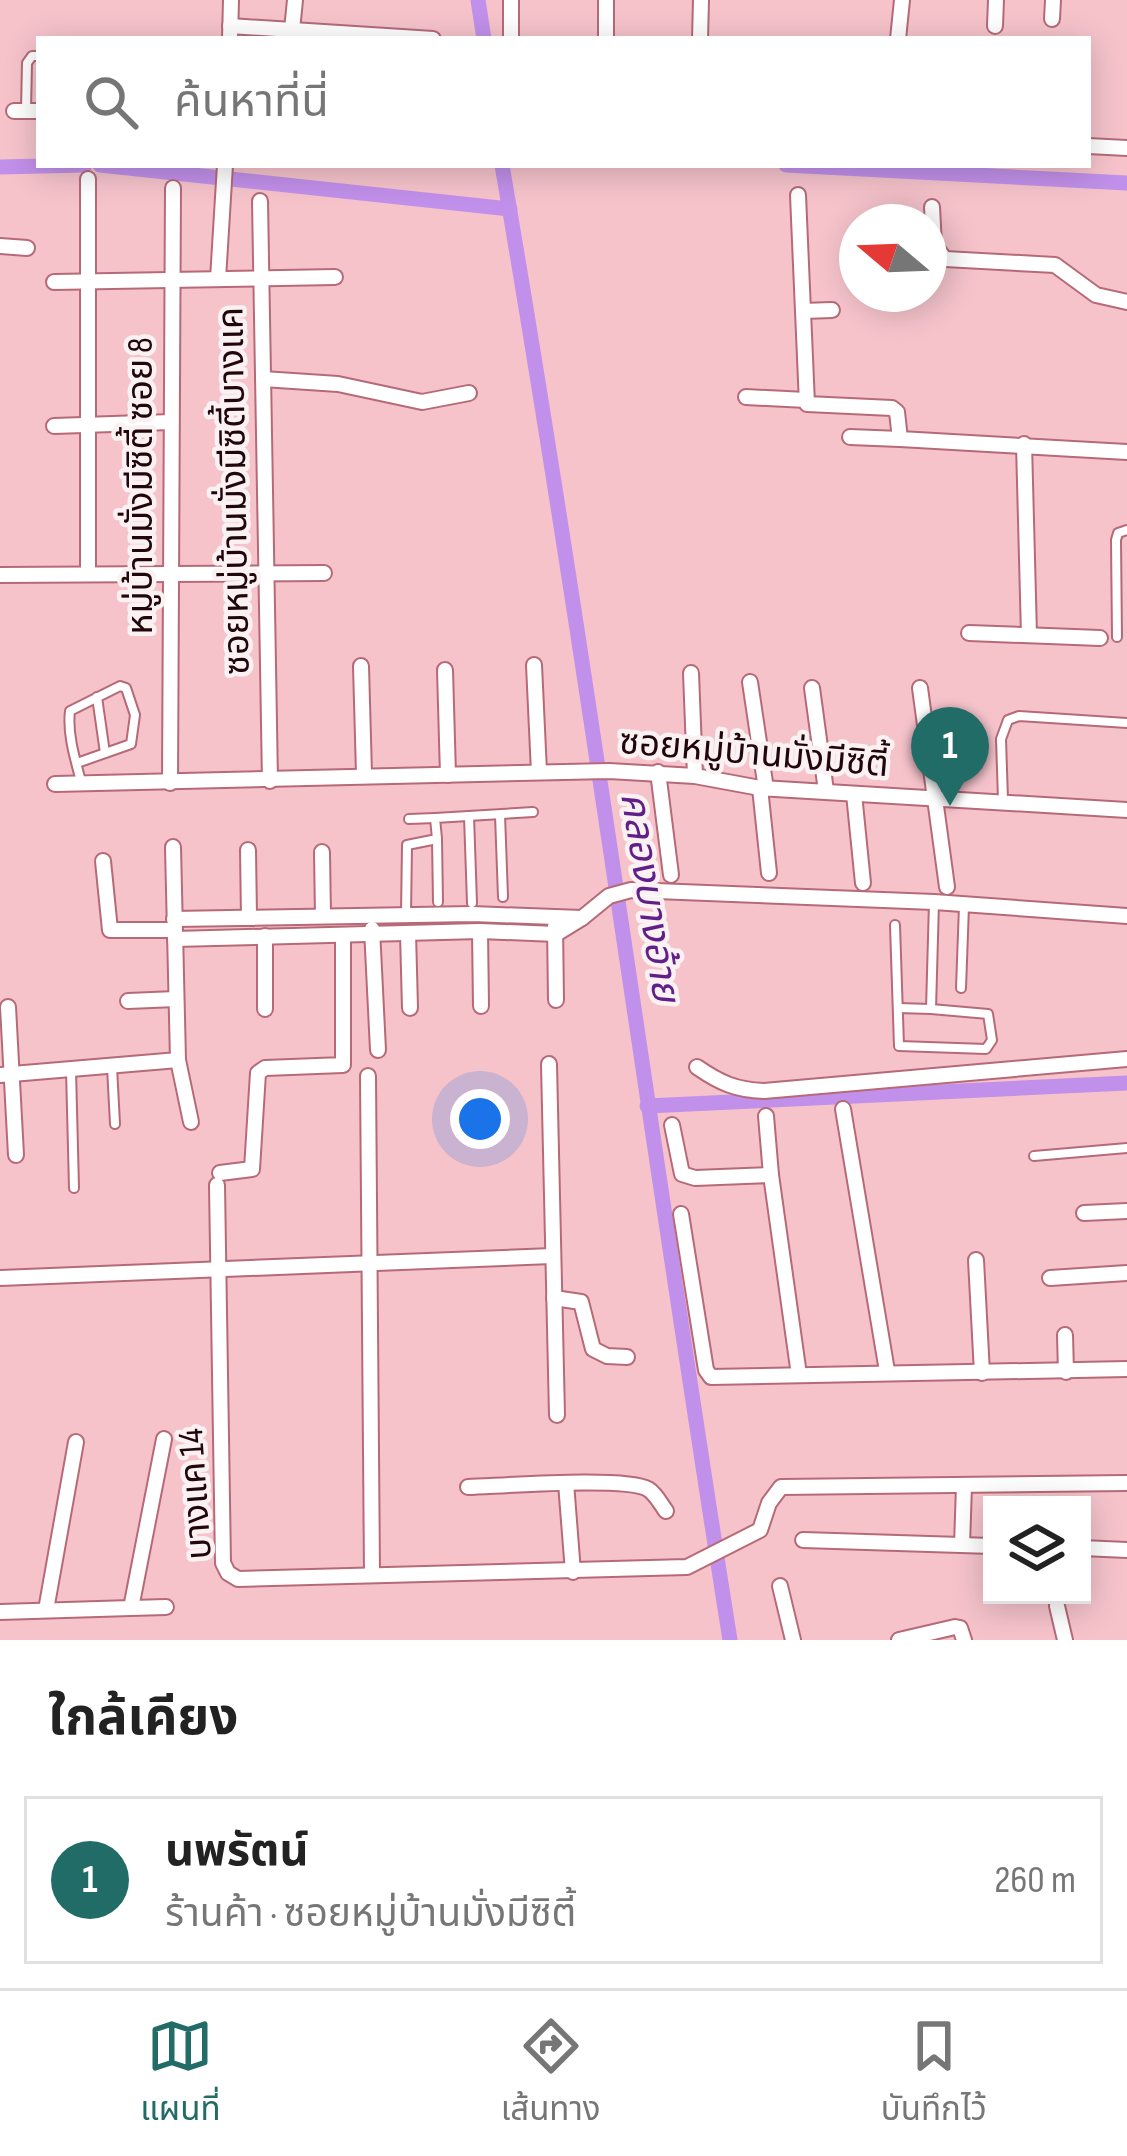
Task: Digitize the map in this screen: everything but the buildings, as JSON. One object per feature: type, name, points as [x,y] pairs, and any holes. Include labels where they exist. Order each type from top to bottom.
[{"type":"street","points":[[231,0],[230,33],[292,30],[386,36]]},
{"type":"street","points":[[292,30],[296,0]]},
{"type":"street","points":[[511,0],[511,36]]},
{"type":"street","points":[[605,36],[606,0]]},
{"type":"street","points":[[700,0],[700,36]]},
{"type":"street","points":[[898,36],[902,0]]},
{"type":"street","points":[[995,26],[996,0]]},
{"type":"street","points":[[1052,19],[1053,0]]},
{"type":"street","points":[[1091,146],[1127,148]]},
{"type":"street","points":[[218,279],[225,168]]},
{"type":"street","points":[[88,179],[88,573]]},
{"type":"street","name":"หมู่บ้านมั่งมีซิตี้ ซอย 8","points":[[170,783],[173,188]]},
{"type":"street","points":[[798,195],[806,400],[812,407],[892,408],[897,412],[900,439]]},
{"type":"street","name":"ซอยหมู่บ้านมั่งมีซิตี้บางแค","points":[[260,201],[270,781]]},
{"type":"street","points":[[0,246],[27,248]]},
{"type":"street","points":[[947,259],[1054,265],[1096,296],[1127,302]]},
{"type":"street","points":[[54,282],[335,277]]},
{"type":"street","points":[[803,311],[832,310]]},
{"type":"street","points":[[263,380],[338,384],[422,402],[469,393]]},
{"type":"street","points":[[746,397],[806,400]]},
{"type":"street","points":[[54,426],[171,422]]},
{"type":"street","points":[[850,437],[1127,452]]},
{"type":"street","points":[[1024,444],[1029,635]]},
{"type":"street","points":[[0,575],[324,573]]},
{"type":"street","points":[[969,633],[1100,638]]},
{"type":"street","points":[[55,784],[539,772],[534,665]]},
{"type":"street","points":[[361,666],[364,775]]},
{"type":"street","points":[[445,670],[448,775]]},
{"type":"street","points":[[691,674],[695,776]]},
{"type":"street","points":[[750,682],[770,873]]},
{"type":"street","points":[[812,688],[826,791]]},
{"type":"street","points":[[920,688],[947,887]]},
{"type":"street","name":"ซอยหมู่บ้านมั่งมีซิตี้","points":[[539,772],[658,772],[763,789],[1127,810]]},
{"type":"street","points":[[658,772],[671,875]]},
{"type":"street","points":[[854,794],[863,883]]},
{"type":"street","points":[[173,847],[178,1060],[191,1122]]},
{"type":"street","points":[[248,850],[249,917]]},
{"type":"street","points":[[322,852],[323,916]]},
{"type":"street","points":[[103,861],[110,930],[266,936],[556,934],[610,896],[631,890],[934,902],[1127,916]]},
{"type":"street","points":[[472,908],[481,1006]]},
{"type":"street","points":[[174,930],[249,917],[406,915],[472,908],[583,919]]},
{"type":"street","points":[[555,915],[556,1000]]},
{"type":"street","points":[[372,916],[378,1049]]},
{"type":"street","points":[[408,933],[410,1008]]},
{"type":"street","points":[[265,1010],[266,936]]},
{"type":"street","name":"บางแค 14","points":[[343,936],[343,1065],[265,1068],[258,1073],[252,1169],[219,1179],[223,1563],[228,1573],[238,1579],[687,1567],[760,1530],[769,1503],[781,1487],[964,1486]]},
{"type":"street","points":[[128,1001],[176,1000]]},
{"type":"street","points":[[8,1007],[7,1075],[16,1155]]},
{"type":"street","points":[[698,1067],[720,1083],[741,1090],[764,1090],[1127,1059]]},
{"type":"street","points":[[7,1075],[178,1060]]},
{"type":"street","points":[[549,1064],[557,1415]]},
{"type":"street","points":[[368,1076],[372,1574]]},
{"type":"street","points":[[843,1109],[887,1371]]},
{"type":"street","points":[[766,1116],[799,1376]]},
{"type":"street","points":[[672,1124],[682,1174],[695,1178],[771,1175]]},
{"type":"street","points":[[1084,1213],[1127,1211]]},
{"type":"street","points":[[681,1214],[706,1370],[711,1377],[1127,1369]]},
{"type":"street","points":[[0,1278],[553,1256]]},
{"type":"street","points":[[976,1260],[982,1373]]},
{"type":"street","points":[[1050,1278],[1127,1273]]},
{"type":"street","points":[[554,1298],[581,1302],[593,1349],[607,1356],[627,1357]]},
{"type":"street","points":[[1065,1334],[1066,1372]]},
{"type":"street","points":[[131,1608],[164,1438]]},
{"type":"street","points":[[46,1610],[76,1442]]},
{"type":"street","points":[[566,1483],[573,1572]]},
{"type":"street","points":[[962,1545],[964,1486],[1127,1483]]},
{"type":"street","points":[[468,1487],[641,1485],[666,1511]]},
{"type":"street","points":[[803,1540],[983,1546]]},
{"type":"street","points":[[1091,1549],[1127,1550]]},
{"type":"street","points":[[780,1586],[793,1640]]},
{"type":"street","points":[[1057,1606],[1065,1640]]},
{"type":"street","points":[[0,1612],[166,1607]]},
{"type":"street","points":[[899,1640],[955,1627],[964,1640]]},
{"type":"lane","points":[[26,111],[27,63],[36,56]]},
{"type":"lane","points":[[1118,637],[1116,540],[1118,533],[1127,530]]},
{"type":"lane","points":[[77,763],[131,744],[135,715],[126,688],[120,686],[70,711],[77,763],[82,785]]},
{"type":"lane","points":[[97,697],[105,753]]},
{"type":"lane","points":[[1003,800],[1001,739],[1008,720],[1019,716],[1127,723]]},
{"type":"lane","points":[[409,819],[533,812]]},
{"type":"lane","points":[[500,814],[503,898]]},
{"type":"lane","points":[[469,816],[472,908]]},
{"type":"lane","points":[[435,818],[438,902]]},
{"type":"lane","points":[[406,915],[407,845],[436,839]]},
{"type":"lane","points":[[931,1009],[934,902]]},
{"type":"lane","points":[[961,988],[964,904]]},
{"type":"lane","points":[[895,926],[898,1042],[903,1049],[989,1046],[992,1019],[988,1014],[898,1009]]},
{"type":"lane","points":[[112,1067],[115,1124]]},
{"type":"lane","points":[[71,1070],[74,1187]]},
{"type":"lane","points":[[1034,1156],[1127,1148]]},
{"type":"waterway","name":"คลองบางอ้าย","points":[[478,0],[484,36]]},
{"type":"waterway","points":[[0,167],[36,166]]},
{"type":"waterway","points":[[128,168],[510,209]]},
{"type":"waterway","name":"คลองบางอ้าย","points":[[502,168],[730,1640]]},
{"type":"waterway","points":[[843,168],[1127,183]]},
{"type":"waterway","points":[[647,1106],[1127,1083]]},
{"type":"place","name":"นพรัตน์","points":[[950,806]]}]
